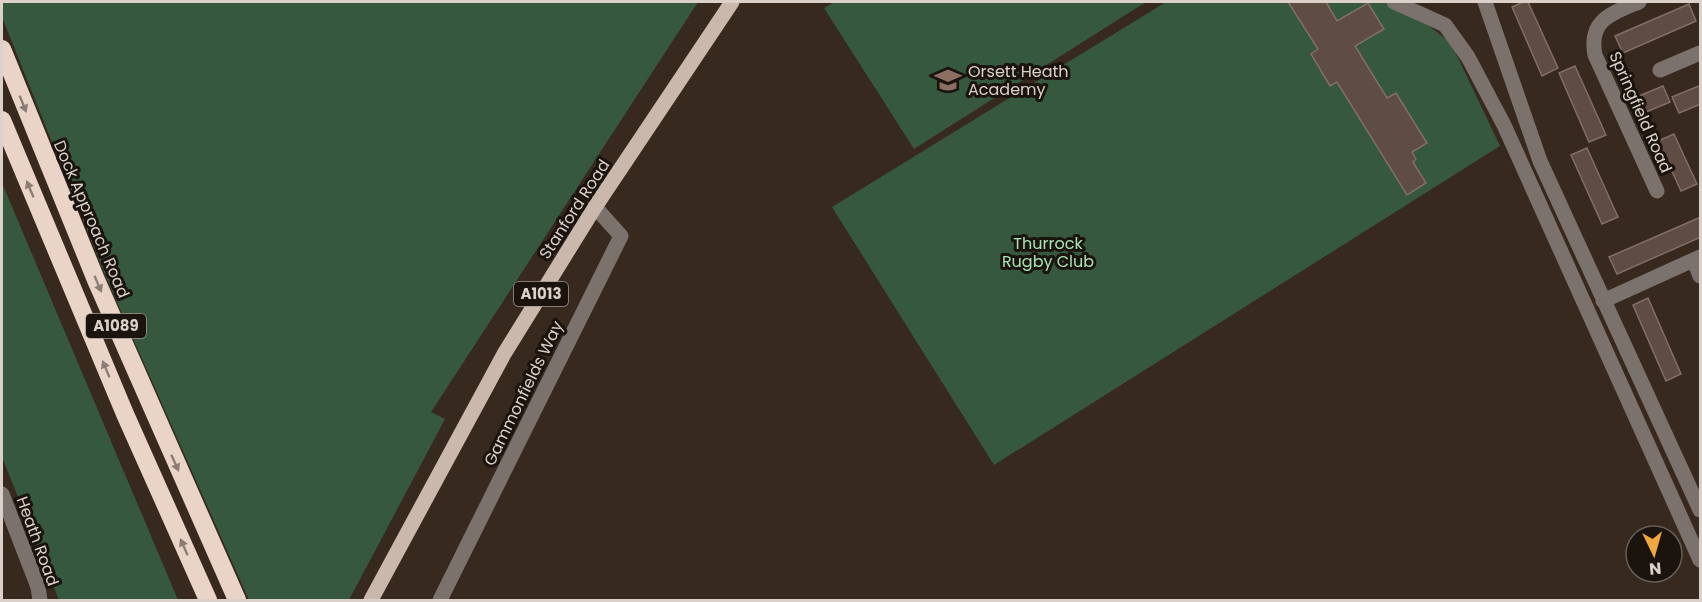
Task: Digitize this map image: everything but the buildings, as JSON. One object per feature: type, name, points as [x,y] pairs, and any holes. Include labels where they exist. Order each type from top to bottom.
[{"type":"highway","name":"Dock Approach Road","points":[[2,49],[100,290],[237,600]]},
{"type":"highway","name":"A1089","points":[[2,120],[112,383],[208,600]]},
{"type":"main road","name":"Stanford Road","points":[[371,600],[504,354],[595,207],[732,2]]},
{"type":"street","points":[[1394,2],[1445,25],[1468,57],[1504,124],[1701,560]]},
{"type":"street","points":[[1485,2],[1540,160],[1701,510]]},
{"type":"street","name":"Springfield Road","points":[[1639,2],[1606,8],[1594,32],[1593,44],[1595,55],[1656,191]]},
{"type":"street","points":[[1660,70],[1701,53]]},
{"type":"street","name":"Gammonfields Way","points":[[440,600],[621,236],[595,207]]},
{"type":"street","points":[[1603,301],[1697,259],[1701,276]]},
{"type":"street","name":"Heath Road","points":[[2,494],[38,587],[38,600]]},
{"type":"green space","points":[[2,2],[698,2],[431,412],[445,419],[349,600],[249,600],[108,282],[2,17]]},
{"type":"green space","name":"Orsett Heath Academy","points":[[834,2],[1146,2],[914,149],[824,8]]},
{"type":"green space","name":"Thurrock Rugby Club","points":[[1166,2],[1384,2],[1429,26],[1451,43],[1500,146],[994,465],[832,207]]},
{"type":"green space","points":[[2,183],[178,600],[59,600],[2,457]]},
{"type":"place","name":"Orsett Heath Academy","points":[[948,80]]}]
